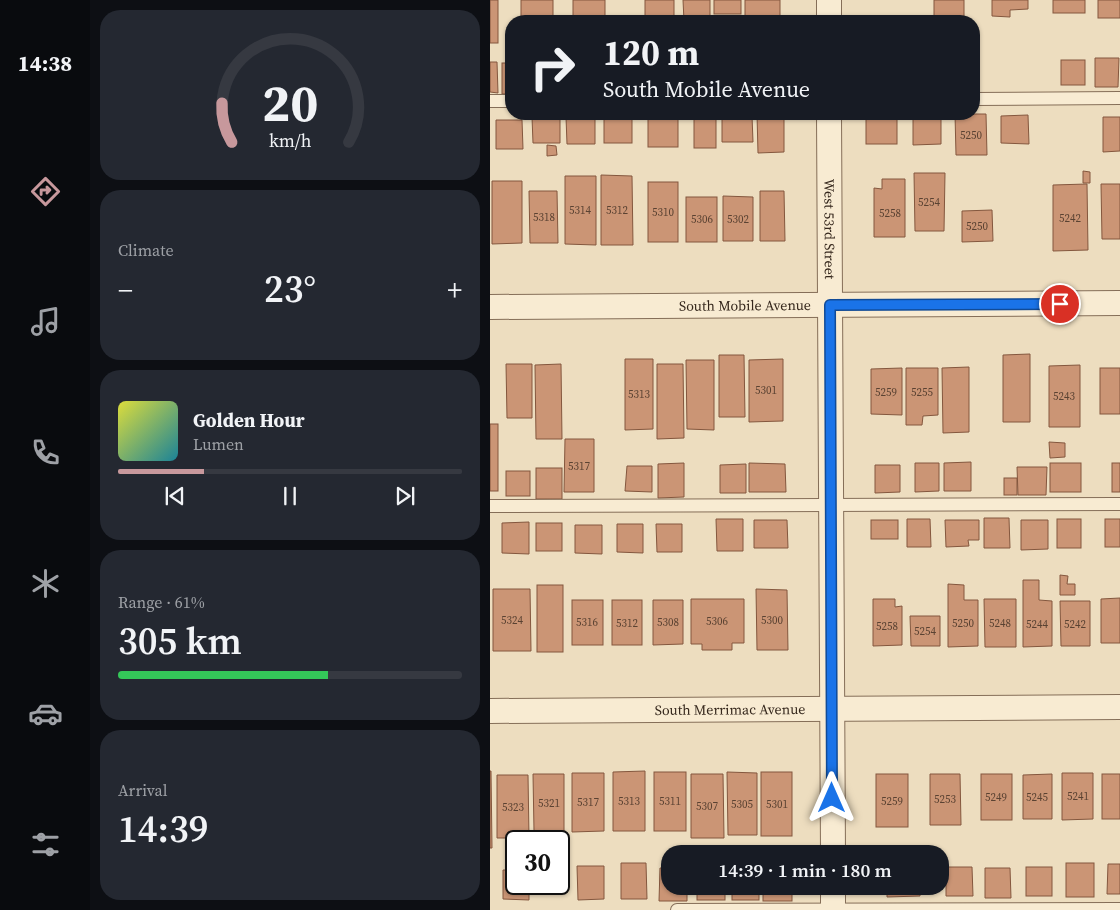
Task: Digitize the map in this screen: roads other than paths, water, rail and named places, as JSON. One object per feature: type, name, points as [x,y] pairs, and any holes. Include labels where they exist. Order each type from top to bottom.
[{"type":"street","points":[[829,0],[829,15]]},
{"type":"street","name":"West 53rd Street","points":[[829,120],[832,845]]},
{"type":"street","name":"South Mobile Avenue","points":[[490,307],[1120,304]]},
{"type":"street","name":"South Merrimac Avenue","points":[[490,712],[1120,707]]},
{"type":"lane","points":[[980,99],[1120,98]]},
{"type":"lane","points":[[490,101],[505,101]]},
{"type":"lane","points":[[490,506],[1120,504]]},
{"type":"lane","points":[[677,910],[833,902],[1120,909]]}]
